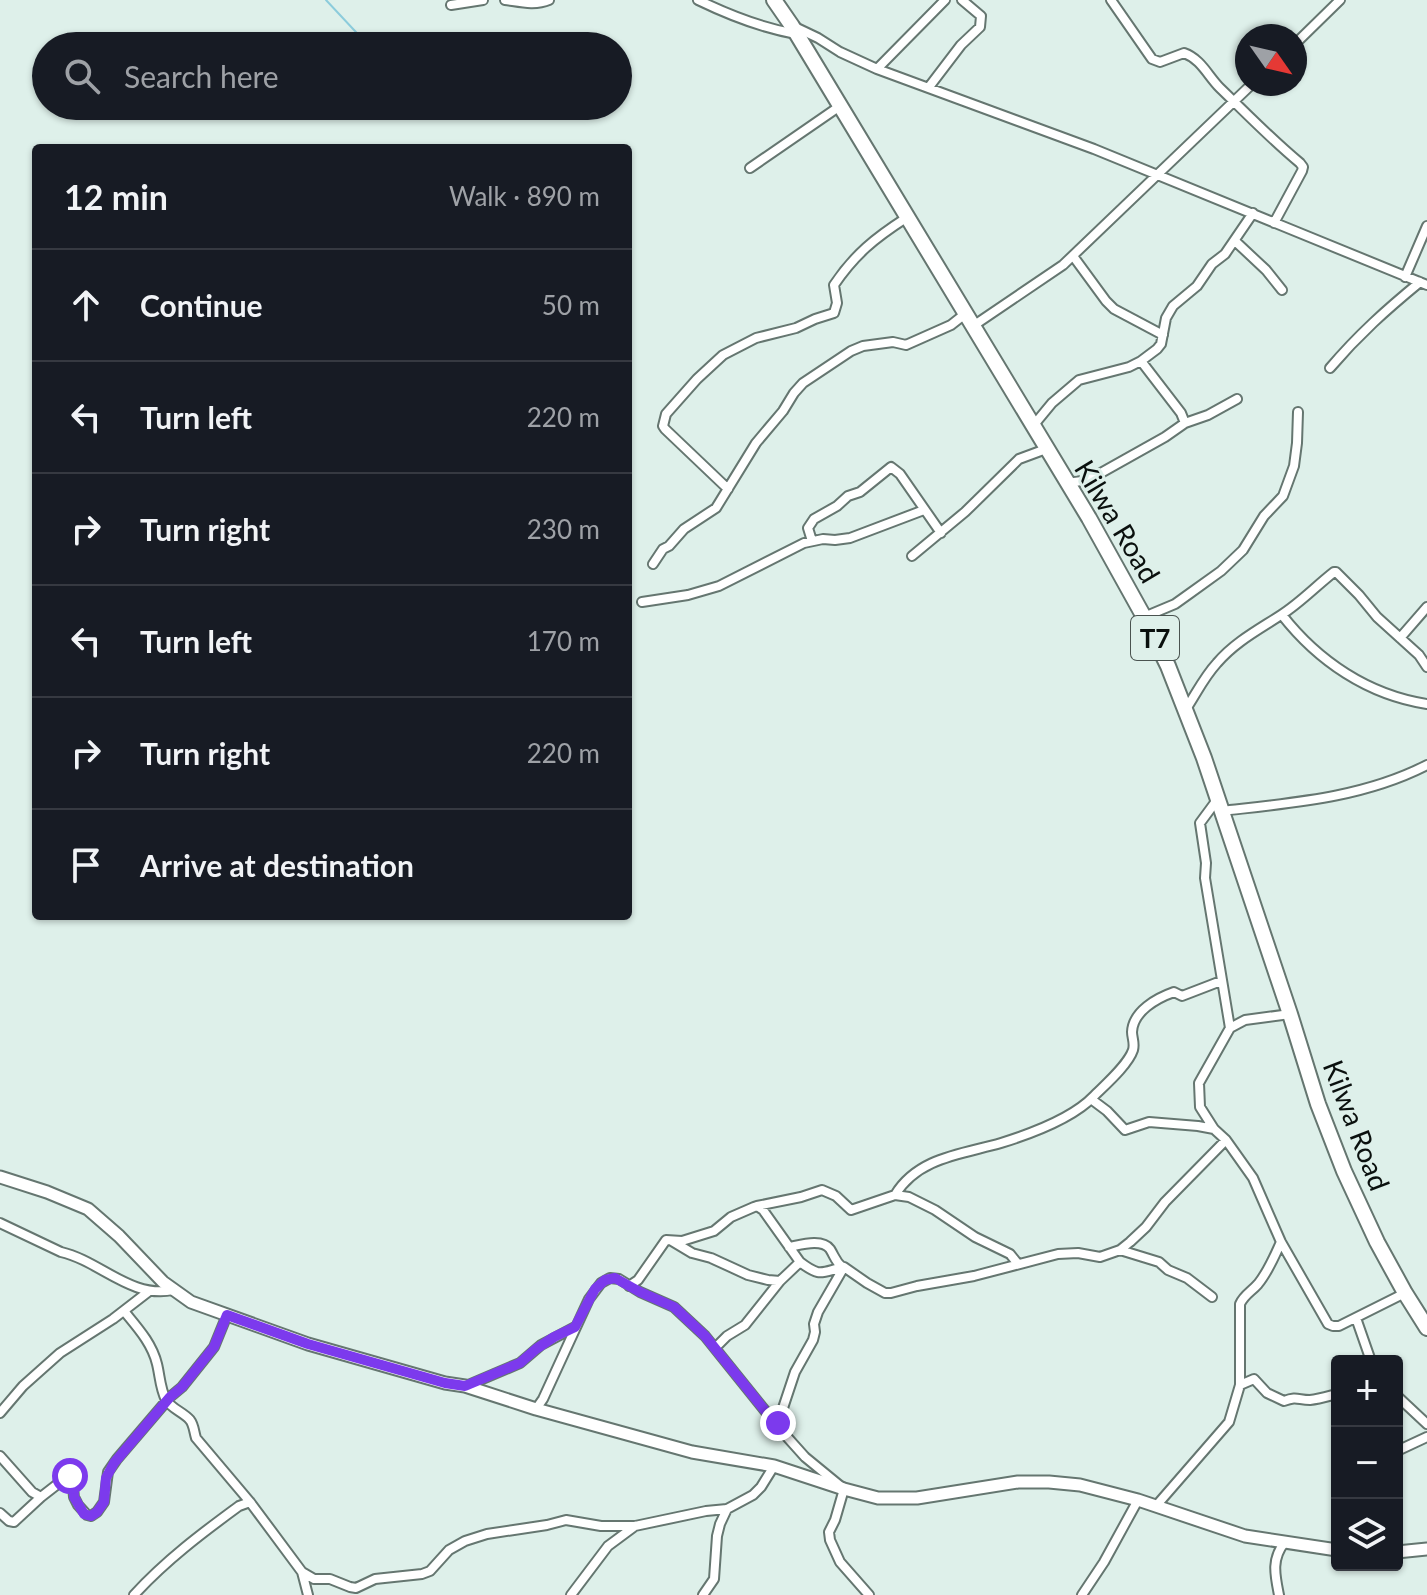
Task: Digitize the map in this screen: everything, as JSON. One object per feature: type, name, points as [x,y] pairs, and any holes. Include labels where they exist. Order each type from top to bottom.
[{"type":"highway","name":"Kilwa Road","points":[[778,1],[1089,518],[1168,666],[1186,709],[1318,1104],[1344,1171],[1377,1242],[1427,1328]]},
{"type":"street","points":[[451,5],[483,0]]},
{"type":"street","points":[[505,0],[525,3],[549,0]]},
{"type":"street","points":[[698,0],[763,26],[794,30],[818,38],[877,69],[1094,149],[1423,284]]},
{"type":"street","points":[[877,69],[945,0]]},
{"type":"street","points":[[929,87],[961,45],[980,27],[981,16],[962,0]]},
{"type":"street","points":[[1111,0],[1152,59],[1160,62],[1184,53],[1192,56],[1271,139],[1303,167],[1274,223]]},
{"type":"street","points":[[1307,32],[1340,0]]},
{"type":"street","points":[[653,564],[663,549],[684,529],[716,508],[756,443],[803,383],[851,351],[893,342],[906,345],[969,320],[1041,281],[1073,256],[1240,96]]},
{"type":"street","points":[[750,168],[840,106]]},
{"type":"street","points":[[1033,426],[1052,403],[1079,380],[1129,367],[1157,349],[1173,306],[1197,286],[1212,264],[1225,254],[1253,213]]},
{"type":"street","points":[[728,489],[665,429],[666,414],[723,355],[756,338],[796,328],[834,313],[837,303],[834,285],[854,257],[906,218]]},
{"type":"street","points":[[1405,277],[1427,226]]},
{"type":"street","points":[[1235,241],[1282,290]]},
{"type":"street","points":[[1073,256],[1114,309],[1163,335]]},
{"type":"street","points":[[1330,368],[1377,317],[1423,284]]},
{"type":"street","points":[[1141,361],[1181,413],[1185,423]]},
{"type":"street","points":[[1066,483],[1099,474],[1185,423],[1237,399]]},
{"type":"street","points":[[1144,617],[1175,604],[1221,571],[1243,550],[1264,516],[1283,496],[1294,466],[1298,412]]},
{"type":"street","points":[[912,556],[941,533],[1019,459],[1046,449]]},
{"type":"street","points":[[812,541],[808,528],[814,519],[870,485],[889,467],[900,474],[941,533]]},
{"type":"street","points":[[642,602],[688,595],[719,586],[812,541],[850,538],[924,510]]},
{"type":"street","points":[[1186,709],[1208,674],[1232,648],[1282,615],[1336,572],[1377,617],[1419,655],[1427,667]]},
{"type":"street","points":[[1400,638],[1427,607]]},
{"type":"street","points":[[1282,615],[1323,658],[1352,678],[1378,692],[1427,704]]},
{"type":"street","points":[[1230,1028],[1205,878],[1200,823],[1219,805],[1319,800],[1382,785],[1427,765]]},
{"type":"street","points":[[895,1195],[909,1177],[931,1163],[1015,1138],[1072,1113],[1091,1099],[1129,1058],[1134,1043],[1133,1027],[1142,1011],[1152,1002],[1164,995],[1174,992],[1182,996],[1221,981]]},
{"type":"street","points":[[1290,1014],[1257,1017],[1230,1028],[1199,1083],[1200,1107],[1253,1178],[1281,1242],[1328,1324],[1339,1326],[1405,1293]]},
{"type":"street","points":[[1091,1099],[1125,1130],[1149,1122],[1214,1129]]},
{"type":"street","points":[[789,1247],[823,1244],[829,1247],[835,1261],[885,1293],[974,1276],[1058,1254],[1078,1253],[1100,1257],[1120,1250],[1146,1227],[1165,1202],[1226,1140]]},
{"type":"street","points":[[0,1177],[88,1209],[173,1290],[191,1302],[308,1344],[465,1386],[536,1409],[692,1452],[774,1466],[878,1498],[917,1498],[1018,1482],[1080,1485],[1138,1500],[1245,1536],[1331,1549]]},
{"type":"street","points":[[629,1286],[638,1280],[666,1240],[682,1241],[714,1231],[731,1217],[757,1206],[822,1190],[854,1210],[895,1195],[909,1197],[1010,1254],[1018,1264]]},
{"type":"street","points":[[757,1206],[800,1262],[812,1272],[828,1273],[843,1267]]},
{"type":"street","points":[[0,1223],[127,1284],[148,1292],[173,1290]]},
{"type":"street","points":[[672,1241],[692,1253],[748,1275],[780,1281]]},
{"type":"street","points":[[1156,1506],[1229,1422],[1240,1385],[1240,1304],[1268,1270],[1281,1242]]},
{"type":"street","points":[[1120,1250],[1159,1262],[1212,1297]]},
{"type":"street","points":[[715,1348],[745,1325],[780,1281],[800,1262]]},
{"type":"street","points":[[779,1428],[792,1379],[813,1340],[815,1319],[843,1267]]},
{"type":"street","points":[[536,1409],[589,1299],[601,1283],[615,1278],[674,1307],[715,1348],[805,1457],[844,1489]]},
{"type":"street","points":[[0,1413],[23,1386],[60,1353],[148,1292]]},
{"type":"street","points":[[124,1311],[144,1336],[153,1354],[167,1402],[192,1424],[196,1438],[250,1502],[302,1572],[308,1595]]},
{"type":"street","points":[[0,1513],[14,1522],[70,1476],[73,1478],[74,1497],[84,1514],[91,1516],[97,1512],[104,1502],[108,1472],[214,1347],[227,1315]]},
{"type":"street","points":[[1356,1318],[1369,1355]]},
{"type":"street","points":[[465,1386],[520,1363],[554,1337],[575,1327]]},
{"type":"street","points":[[1240,1385],[1254,1379],[1267,1393],[1284,1401],[1296,1397],[1308,1400],[1331,1396]]},
{"type":"street","points":[[1403,1402],[1427,1424]]},
{"type":"street","points":[[1403,1448],[1427,1437]]},
{"type":"street","points":[[0,1456],[32,1492],[41,1497]]},
{"type":"street","points":[[302,1572],[314,1579],[330,1579],[356,1588],[375,1579],[430,1571],[449,1550],[487,1534],[566,1520],[601,1526],[635,1526],[727,1509],[753,1495],[774,1466]]},
{"type":"street","points":[[844,1489],[829,1532],[830,1540],[840,1562],[869,1595]]},
{"type":"street","points":[[1082,1595],[1138,1500]]},
{"type":"street","points":[[134,1595],[178,1553],[239,1506],[250,1502]]},
{"type":"street","points":[[703,1595],[714,1579],[717,1536],[727,1509]]},
{"type":"street","points":[[571,1595],[608,1546],[635,1526]]},
{"type":"street","points":[[1279,1595],[1276,1556],[1285,1542]]},
{"type":"street","points":[[1403,1551],[1427,1549]]},
{"type":"waterway","points":[[326,0],[356,32]]},
{"type":"route","points":[[70,1476],[78,1505],[84,1514],[91,1516],[104,1502],[106,1478],[114,1463],[214,1347],[227,1315],[308,1344],[465,1386],[511,1368],[554,1337],[575,1327],[595,1289],[610,1278],[619,1279],[674,1307],[705,1336],[779,1428],[778,1423]]}]
